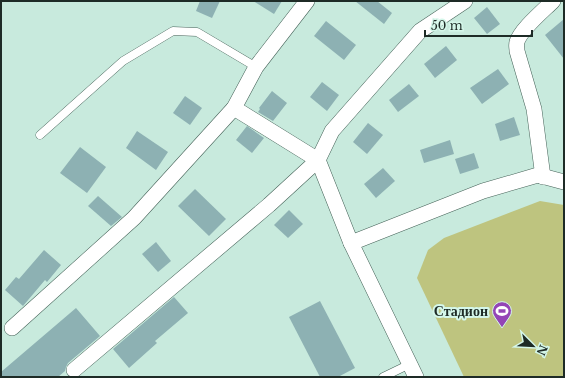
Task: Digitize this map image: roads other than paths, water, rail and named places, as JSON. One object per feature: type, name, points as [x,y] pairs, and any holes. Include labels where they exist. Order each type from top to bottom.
[{"type":"street","points":[[12,328],[134,218],[234,108],[256,67],[307,1]]},
{"type":"street","points":[[74,370],[269,204],[318,160],[332,131],[420,31],[464,1]]},
{"type":"street","points":[[543,177],[534,109],[516,44],[524,30],[553,1]]},
{"type":"street","points":[[234,108],[318,160],[351,243],[413,370]]},
{"type":"street","points":[[351,243],[483,191],[538,176],[564,182]]},
{"type":"lane","points":[[40,135],[123,61],[173,31],[197,32],[256,67]]},
{"type":"lane","points":[[383,377],[413,370]]},
{"type":"place","name":"Стадион","points":[[502,328]]}]
